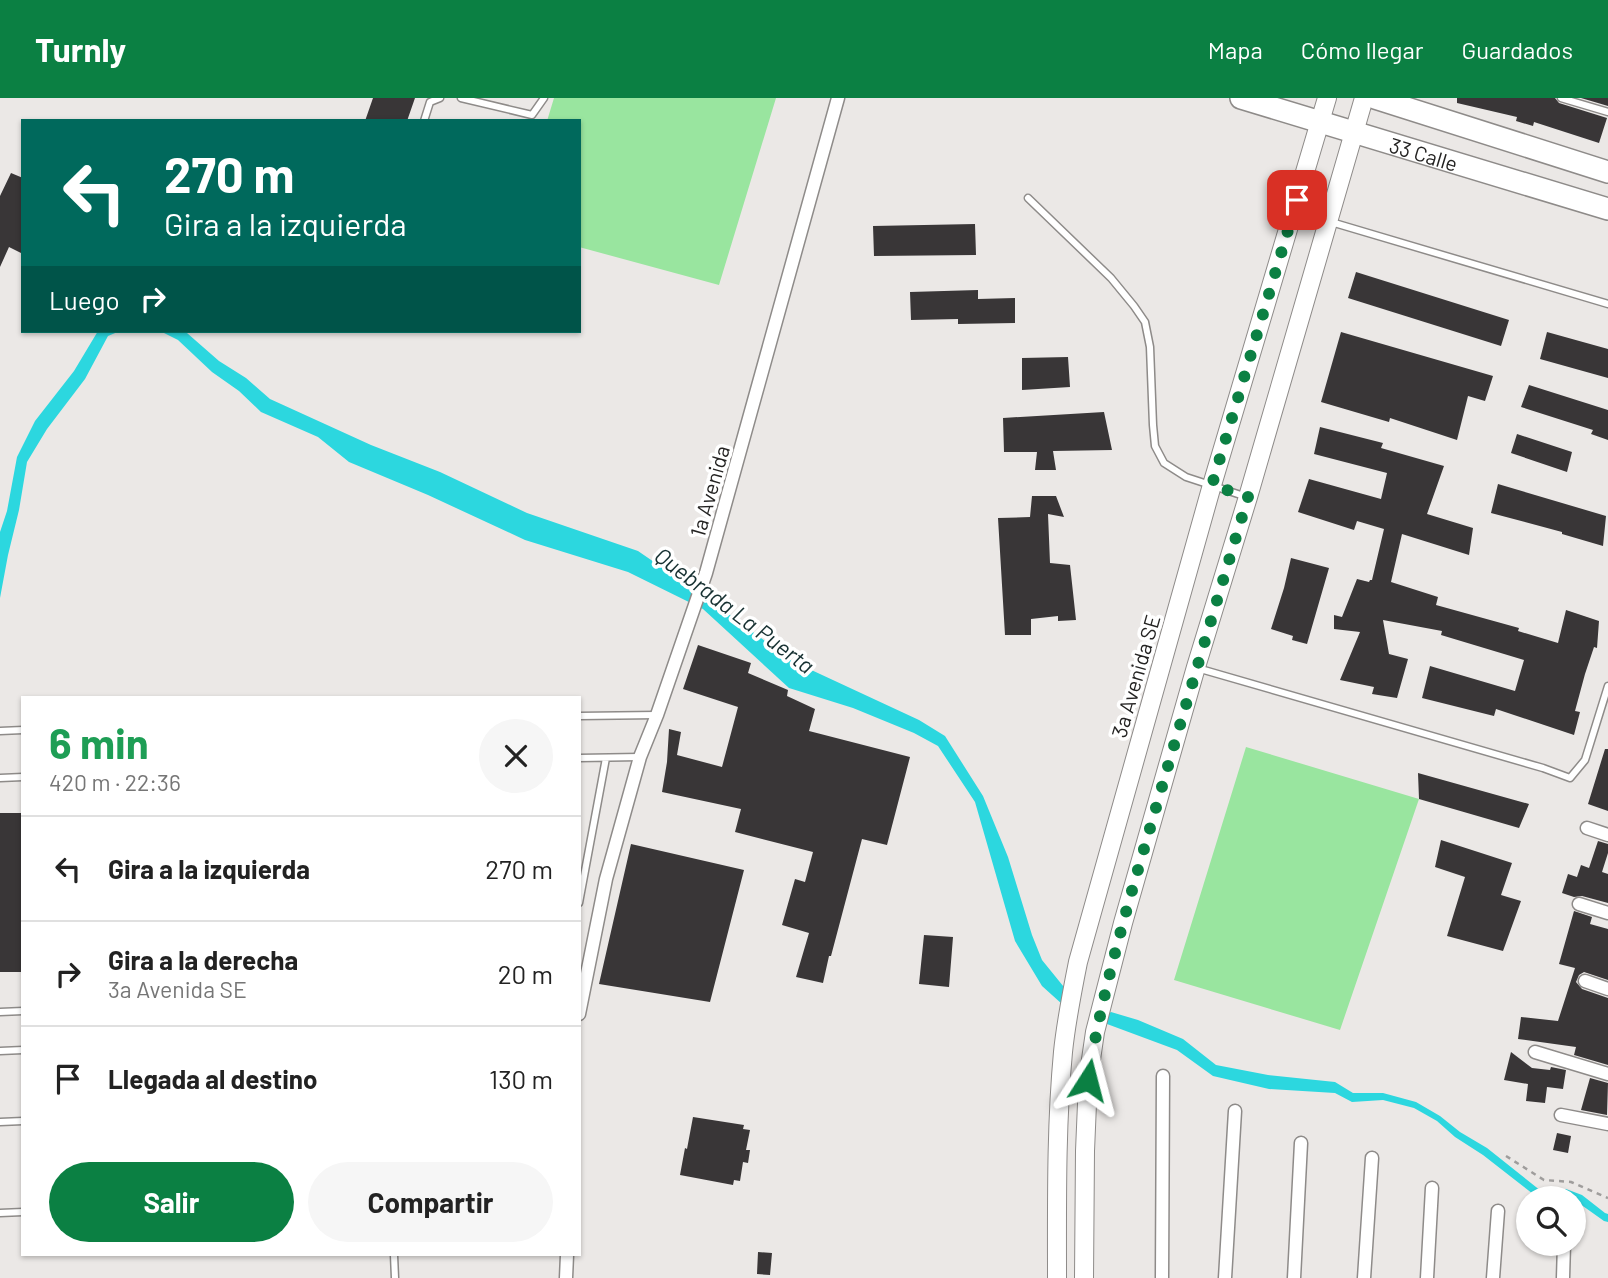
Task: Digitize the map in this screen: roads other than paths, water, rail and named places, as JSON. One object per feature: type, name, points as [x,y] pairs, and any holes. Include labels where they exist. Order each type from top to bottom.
[{"type":"main road","name":"33 Calle","points":[[1241,98],[1608,209]]},
{"type":"main road","name":"33 Calle","points":[[1375,98],[1608,172]]},
{"type":"street","name":"1a Avenida","points":[[581,1004],[607,880],[640,758],[706,573],[838,98]]},
{"type":"street","name":"3a Avenida SE","points":[[1057,1278],[1057,1151],[1063,1052],[1078,962],[1212,485],[1327,98]]},
{"type":"street","points":[[1084,1278],[1088,1080],[1095,1032],[1196,667],[1364,98]]},
{"type":"street","points":[[1587,828],[1608,835]]},
{"type":"street","points":[[1579,904],[1608,913]]},
{"type":"street","points":[[1586,981],[1608,989]]},
{"type":"street","points":[[1535,1052],[1608,1073]]},
{"type":"street","points":[[1162,1278],[1163,1076]]},
{"type":"street","points":[[1225,1278],[1235,1111]]},
{"type":"street","points":[[1561,1115],[1608,1124]]},
{"type":"street","points":[[1294,1278],[1301,1143]]},
{"type":"street","points":[[1364,1278],[1372,1158]]},
{"type":"street","points":[[1427,1278],[1432,1188]]},
{"type":"street","points":[[1493,1278],[1498,1211]]},
{"type":"street","points":[[566,1278],[567,1256]]},
{"type":"street","points":[[1563,1278],[1564,1256]]},
{"type":"lane","points":[[425,119],[430,102],[440,98]]},
{"type":"lane","points":[[461,98],[531,118],[544,98]]},
{"type":"lane","points":[[1561,98],[1608,112]]},
{"type":"lane","points":[[1028,198],[1111,278],[1145,323],[1150,347],[1155,446],[1164,463],[1186,477],[1248,497]]},
{"type":"lane","points":[[1327,220],[1608,304]]},
{"type":"lane","points":[[1196,667],[1570,778],[1585,760],[1608,686]]},
{"type":"lane","points":[[581,716],[657,715]]},
{"type":"lane","points":[[0,731],[21,730]]},
{"type":"lane","points":[[581,758],[640,758]]},
{"type":"lane","points":[[581,892],[606,758]]},
{"type":"lane","points":[[0,778],[21,777]]},
{"type":"lane","points":[[0,1012],[21,1011]]},
{"type":"lane","points":[[0,1051],[21,1050]]},
{"type":"lane","points":[[0,1122],[21,1121]]},
{"type":"lane","points":[[0,1213],[21,1212]]},
{"type":"lane","points":[[394,1256],[395,1278]]},
{"type":"water","points":[[97,333],[115,333],[108,336],[85,379],[47,429],[27,462],[0,598],[0,532],[7,511],[17,457],[35,421],[74,371]]},
{"type":"water","points":[[164,333],[186,333],[270,399],[371,445],[440,472],[527,513],[638,551],[792,661],[919,720],[945,736],[983,796],[1008,857],[1042,960],[1072,997],[1062,1004],[1042,986],[1015,941],[975,802],[938,746],[853,708],[789,688],[703,609],[628,572],[525,540],[349,462],[318,437],[261,412],[178,340]]},
{"type":"water","points":[[1111,1012],[1183,1039],[1216,1065],[1268,1075],[1335,1082],[1353,1093],[1383,1093],[1416,1102],[1487,1148],[1535,1186],[1523,1186],[1437,1121],[1414,1108],[1383,1100],[1352,1102],[1335,1093],[1269,1089],[1213,1076],[1177,1050],[1107,1024],[1105,1016]]},
{"type":"water","points":[[1586,1198],[1608,1214],[1608,1222],[1586,1208]]},
{"type":"water label","name":"Quebrada La Puerta","points":[[735,610]]}]
